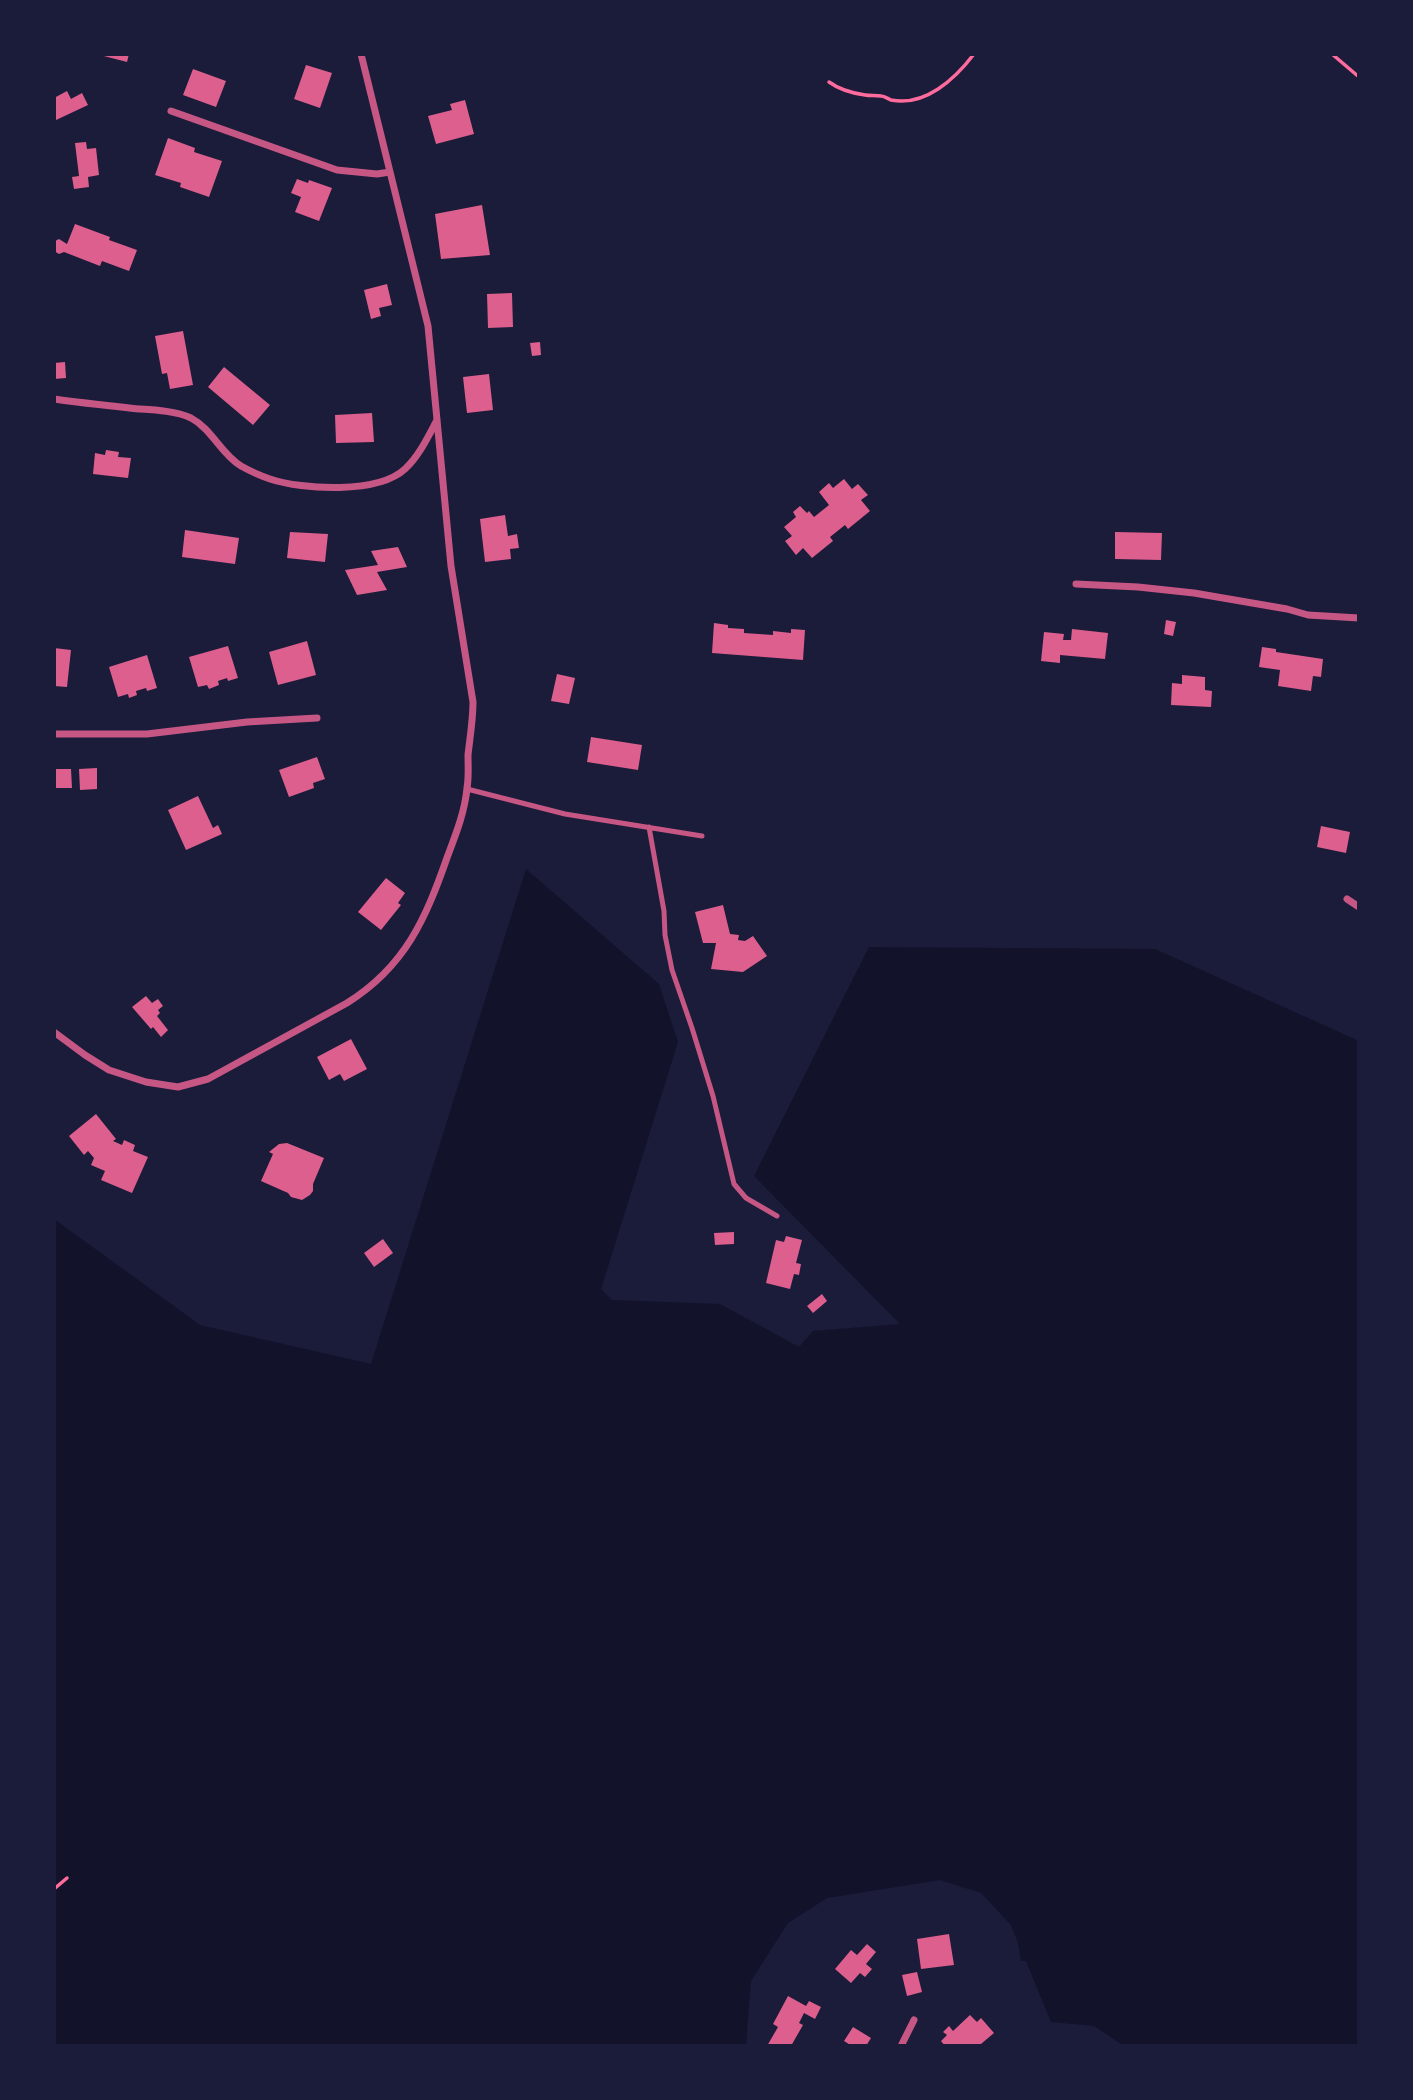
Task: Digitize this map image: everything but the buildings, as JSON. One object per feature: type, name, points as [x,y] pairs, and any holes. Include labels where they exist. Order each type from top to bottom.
[{"type":"street","points":[[54,1032],[109,1070],[146,1082],[178,1087],[208,1079],[369,990],[400,957],[416,934],[427,912],[463,811],[474,721],[451,566],[428,326],[361,54]]},
{"type":"street","points":[[171,111],[337,170],[377,174],[390,172]]},
{"type":"street","points":[[54,400],[155,410],[192,419],[208,432],[227,456],[241,465],[270,479],[311,486],[353,487],[388,480],[404,470],[428,439],[437,420]]},
{"type":"street","points":[[1076,584],[1168,590],[1264,605],[1308,615],[1359,618]]},
{"type":"street","points":[[54,734],[147,734],[247,722],[317,718]]},
{"type":"street","points":[[1347,899],[1359,907]]},
{"type":"street","points":[[901,2046],[914,2020]]},
{"type":"lane","points":[[467,789],[565,814],[702,836]]},
{"type":"lane","points":[[649,827],[672,970],[710,1084],[734,1184],[746,1198],[777,1216]]},
{"type":"path","points":[[829,82],[842,91],[883,96],[890,100],[918,100],[955,78],[974,54]]},
{"type":"path","points":[[1332,54],[1359,77]]},
{"type":"path","points":[[54,1889],[67,1878]]},
{"type":"shaded area","points":[[526,869],[659,984],[678,1042],[601,1289],[612,1300],[720,1304],[799,1347],[813,1331],[900,1324],[754,1176],[869,947],[1155,949],[1359,1041],[1359,2046],[1124,2046],[1094,2026],[1051,2022],[1026,1961],[1021,1961],[1011,1925],[981,1893],[940,1880],[827,1898],[788,1923],[751,1981],[746,2046],[54,2046],[54,1219],[200,1325],[371,1364]]}]
